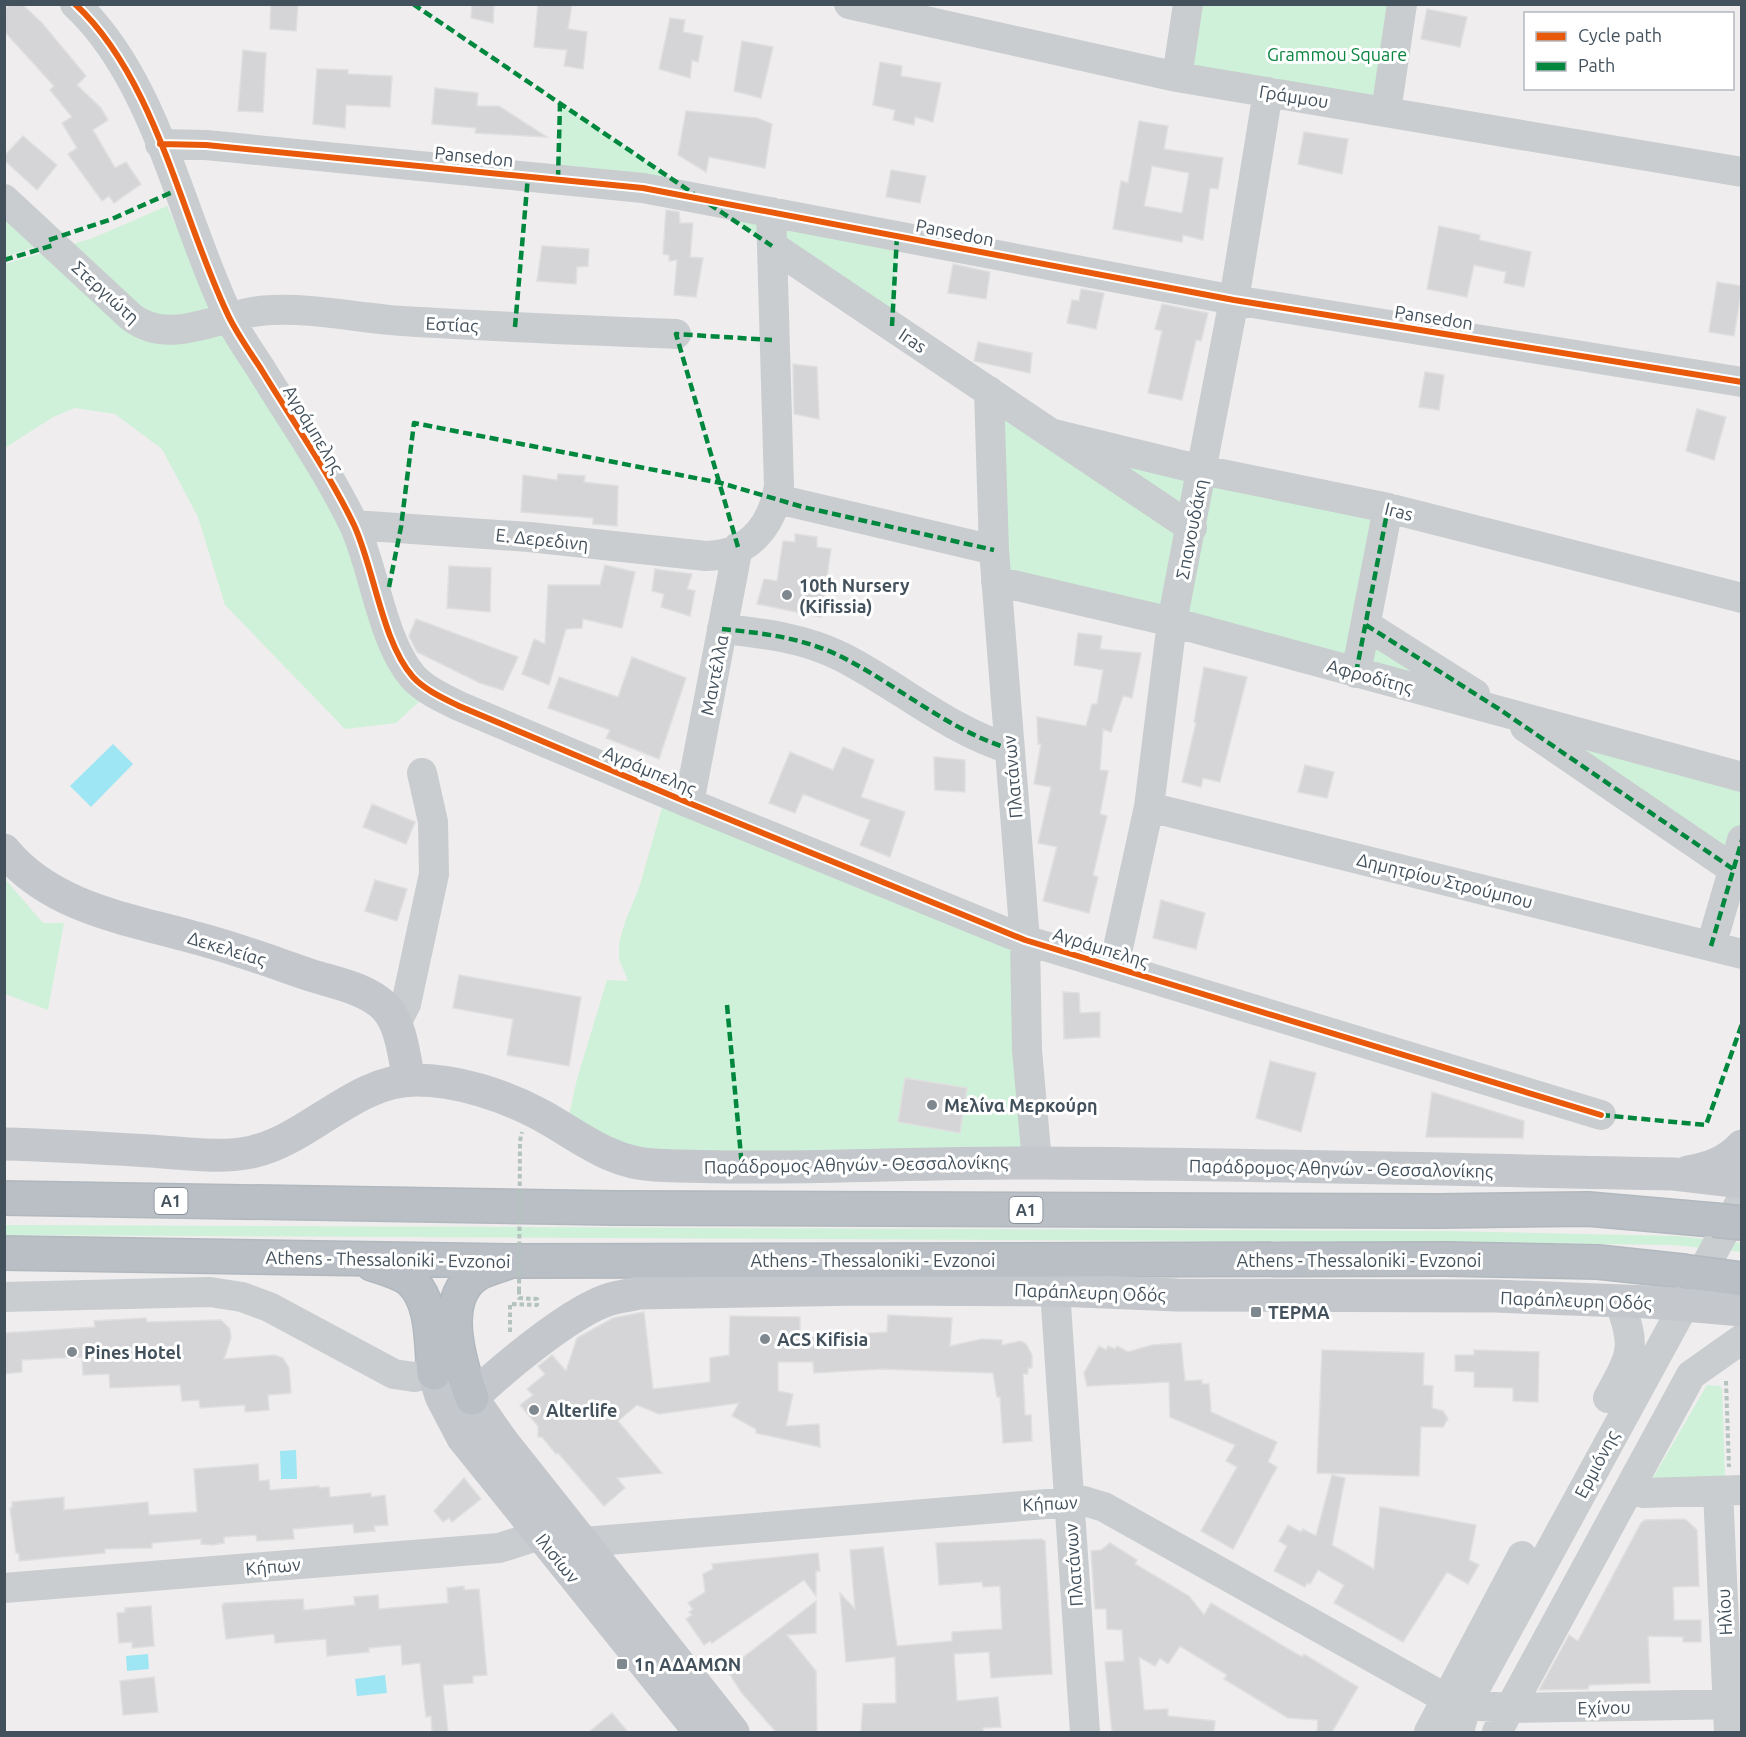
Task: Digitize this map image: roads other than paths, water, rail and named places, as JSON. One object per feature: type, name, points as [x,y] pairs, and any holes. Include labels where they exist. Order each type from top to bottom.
[{"type":"highway","name":"Α1","points":[[4,1198],[614,1208],[1439,1211],[1588,1209],[1728,1222]]},
{"type":"highway","name":"Athens - Thessaloniki - Evzonoi","points":[[4,1253],[350,1257],[515,1276],[1446,1259],[1598,1262],[1742,1279]]},
{"type":"highway","points":[[350,1257],[399,1274],[410,1280],[418,1290],[428,1317],[434,1373]]},
{"type":"highway","points":[[472,1398],[459,1354],[456,1314],[459,1299],[476,1275],[515,1276]]},
{"type":"main road","name":"Δεκελείας","points":[[4,850],[26,874],[54,893],[117,917],[198,938],[365,994],[384,1006],[396,1025],[410,1080]]},
{"type":"main road","name":"Παράδρομος Αθηνών - Θεσσαλονίκης","points":[[4,1144],[214,1155],[255,1151],[282,1140],[369,1092],[410,1080],[463,1086],[519,1104],[604,1153],[631,1163],[742,1167],[1037,1162],[1674,1174],[1736,1187]]},
{"type":"main road","points":[[1674,1174],[1710,1168],[1725,1161],[1742,1146]]},
{"type":"main road","name":"Παράπλευρη Οδός","points":[[472,1398],[510,1365],[585,1310],[605,1300],[638,1293],[864,1288],[1055,1290],[1177,1295],[1356,1295],[1634,1301],[1742,1310]]},
{"type":"main road","name":"Ιλισίων","points":[[434,1373],[441,1396],[463,1438],[700,1732]]},
{"type":"main road","name":"Ιλισίων","points":[[472,1398],[484,1418],[733,1732]]},
{"type":"street","name":"Αγράμπελης","points":[[75,4],[119,56],[160,144],[198,246],[229,317],[354,525],[383,614],[403,662],[414,677],[432,692],[459,706],[689,803],[1025,940],[1601,1115]]},
{"type":"street","name":"Γράμμου","points":[[849,4],[1177,77],[1742,172]]},
{"type":"street","points":[[1177,77],[1188,4]]},
{"type":"street","points":[[1386,111],[1402,4]]},
{"type":"street","name":"Σπανουδάκη","points":[[1114,966],[1149,807],[1172,622],[1192,528],[1234,300],[1268,92]]},
{"type":"street","name":"Pansedon","points":[[160,144],[206,145],[643,188],[1234,300],[1742,382]]},
{"type":"street","name":"Στεργιώτη","points":[[4,199],[140,324],[161,331],[229,317]]},
{"type":"street","points":[[734,549],[765,527],[777,499],[780,463],[772,340],[771,212]]},
{"type":"street","name":"Iras","points":[[772,246],[1192,528]]},
{"type":"street","name":"Εστίας","points":[[229,317],[263,310],[301,310],[400,321],[676,334]]},
{"type":"street","name":"Πλατάνων","points":[[988,391],[994,550],[1025,940],[1028,1050],[1037,1162]]},
{"type":"street","name":"Iras","points":[[1054,434],[1202,470],[1388,508],[1742,598]]},
{"type":"street","points":[[777,499],[994,550]]},
{"type":"street","points":[[1356,673],[1388,508]]},
{"type":"street","name":"Ε. Δερεδινη","points":[[354,525],[529,537],[690,555],[712,556],[734,549]]},
{"type":"street","name":"Μαντέλλα","points":[[689,803],[722,629],[734,549]]},
{"type":"street","name":"Αφροδίτης","points":[[996,581],[1172,622],[1356,673],[1499,709],[1512,715],[1742,777]]},
{"type":"street","points":[[1366,626],[1499,709],[1733,869]]},
{"type":"street","points":[[722,629],[771,634],[833,653],[978,739],[1010,749]]},
{"type":"street","points":[[396,1025],[406,1004],[434,874],[433,822],[422,773]]},
{"type":"street","name":"Δημητρίου Στρούμπου","points":[[1149,807],[1742,954]]},
{"type":"street","points":[[1711,946],[1742,840]]},
{"type":"street","name":"Ερμιόνης","points":[[1476,1716],[1736,1187]]},
{"type":"street","name":"Ερμιόνης","points":[[1476,1716],[1742,1239]]},
{"type":"street","name":"Πλατάνων","points":[[1055,1290],[1085,1732]]},
{"type":"street","points":[[4,1297],[210,1292],[242,1297],[269,1307],[394,1374],[414,1377],[434,1373]]},
{"type":"street","name":"Ερμιόνης","points":[[1476,1716],[1631,1352],[1630,1332],[1634,1301]]},
{"type":"street","name":"Ερμιόνης","points":[[1429,1732],[1476,1716],[1630,1488],[1691,1375],[1733,1344]]},
{"type":"street","points":[[1630,1488],[1644,1493],[1730,1490]]},
{"type":"street","name":"Ηλίου","points":[[1730,1490],[1733,1714]]},
{"type":"street","name":"Κήπων","points":[[583,1542],[1068,1500],[1084,1501],[1104,1507],[1476,1716]]},
{"type":"street","name":"Κήπων","points":[[4,1588],[500,1548],[540,1535]]},
{"type":"street","name":"Εχίνου","points":[[1476,1716],[1733,1714]]},
{"type":"water","points":[[113,744],[133,764],[91,807],[70,786]]},
{"type":"water","points":[[296,1450],[297,1479],[281,1479],[280,1451]]},
{"type":"water","points":[[148,1654],[149,1669],[127,1671],[126,1656]]},
{"type":"water","points":[[385,1675],[387,1693],[357,1696],[355,1679]]},
{"type":"place","name":"10th Nursery (Kifissia)","points":[[787,595]]},
{"type":"place","name":"Μελίνα Μερκούρη","points":[[932,1105]]},
{"type":"place","name":"ΤΕΡΜΑ","points":[[1256,1312]]},
{"type":"place","name":"ACS Kifisia","points":[[765,1339]]},
{"type":"place","name":"Pines Hotel","points":[[72,1352]]},
{"type":"place","name":"Alterlife","points":[[534,1410]]},
{"type":"place","name":"1η ΑΔΑΜΩΝ","points":[[622,1664]]},
{"type":"park label","name":"Grammou Square","points":[[1337,54]]}]
